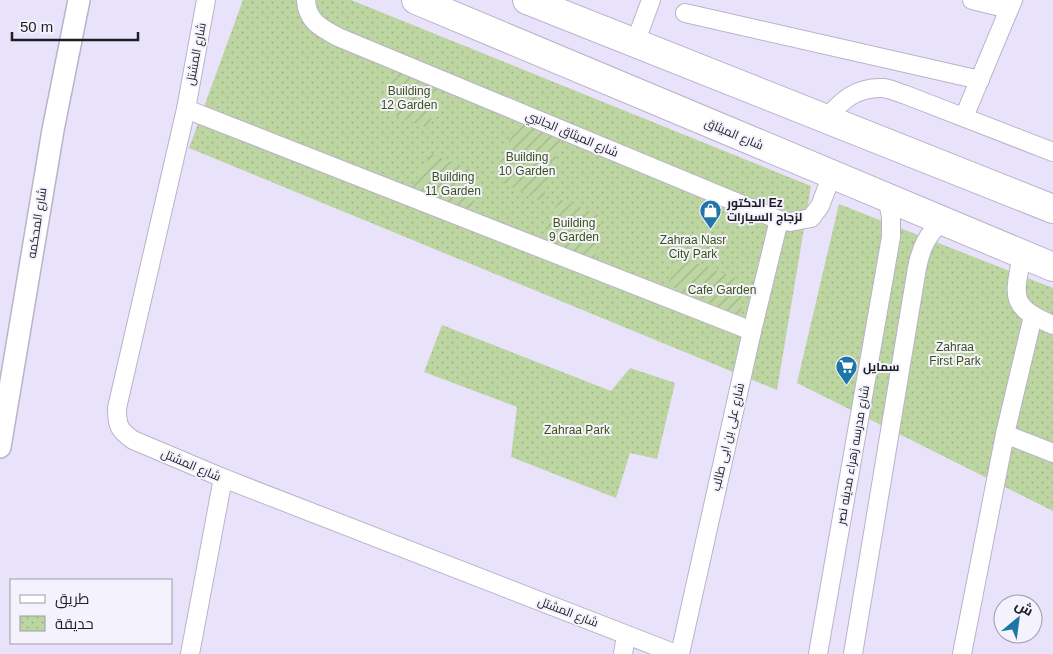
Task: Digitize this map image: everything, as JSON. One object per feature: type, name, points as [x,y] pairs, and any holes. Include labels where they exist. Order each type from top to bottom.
[{"type":"main road","name":"شارع الميثاق","points":[[416,0],[1053,267]]},
{"type":"main road","points":[[527,0],[1053,209]]},
{"type":"street","name":"شارع المحكمه","points":[[0,447],[53,130],[79,0]]},
{"type":"street","name":"شارع المشتل","points":[[206,0],[186,110],[117,408],[117,421],[122,433],[133,440],[223,478],[676,654]]},
{"type":"street","name":"شارع الميثاق الجانبي","points":[[306,0],[309,17],[338,37],[779,220],[790,222],[811,218],[820,206],[832,174]]},
{"type":"street","points":[[635,43],[650,0]]},
{"type":"street","points":[[964,117],[1011,4],[972,0]]},
{"type":"street","points":[[685,13],[980,80]]},
{"type":"street","points":[[826,120],[840,102],[854,94],[861,91],[884,88],[1053,152]]},
{"type":"street","points":[[186,110],[752,331]]},
{"type":"street","name":"شارع مدرسه زهراء مدينه نصر","points":[[818,654],[891,237],[886,197]]},
{"type":"street","name":"شارع على بن ابى طالب","points":[[680,654],[752,331],[779,220]]},
{"type":"street","points":[[853,654],[918,260],[925,240],[943,220]]},
{"type":"street","points":[[1022,255],[1016,286],[1018,298],[1023,309],[1053,325]]},
{"type":"street","points":[[962,654],[1005,434],[1033,316]]},
{"type":"street","points":[[1005,434],[1053,453]]},
{"type":"street","points":[[190,654],[223,478]]},
{"type":"street","points":[[623,654],[626,635]]},
{"type":"green space","name":"Zahraa Nasr City Park","points":[[243,0],[351,0],[811,186],[777,390],[189,148]]},
{"type":"green space","name":"Building 12 Garden","points":[[396,70],[442,88],[428,128],[379,109]]},
{"type":"green space","name":"Building 10 Garden","points":[[518,119],[562,137],[542,202],[494,178]]},
{"type":"green space","name":"Building 11 Garden","points":[[431,154],[477,172],[472,214],[412,188]]},
{"type":"green space","name":"Building 9 Garden","points":[[559,199],[602,216],[594,262],[541,240]]},
{"type":"green space","name":"Zahraa First Park","points":[[839,204],[1053,288],[1053,511],[797,383]]},
{"type":"green space","name":"Cafe Garden","points":[[678,256],[741,280],[742,317],[668,285]]},
{"type":"green space","name":"Zahraa Park","points":[[442,325],[611,391],[630,368],[675,383],[657,459],[630,453],[616,498],[511,457],[517,407],[424,372]]},
{"type":"place","name":"الدكتور Ez لزجاج السيارات","points":[[711,229]]},
{"type":"place","name":"سمايل","points":[[847,386]]}]
